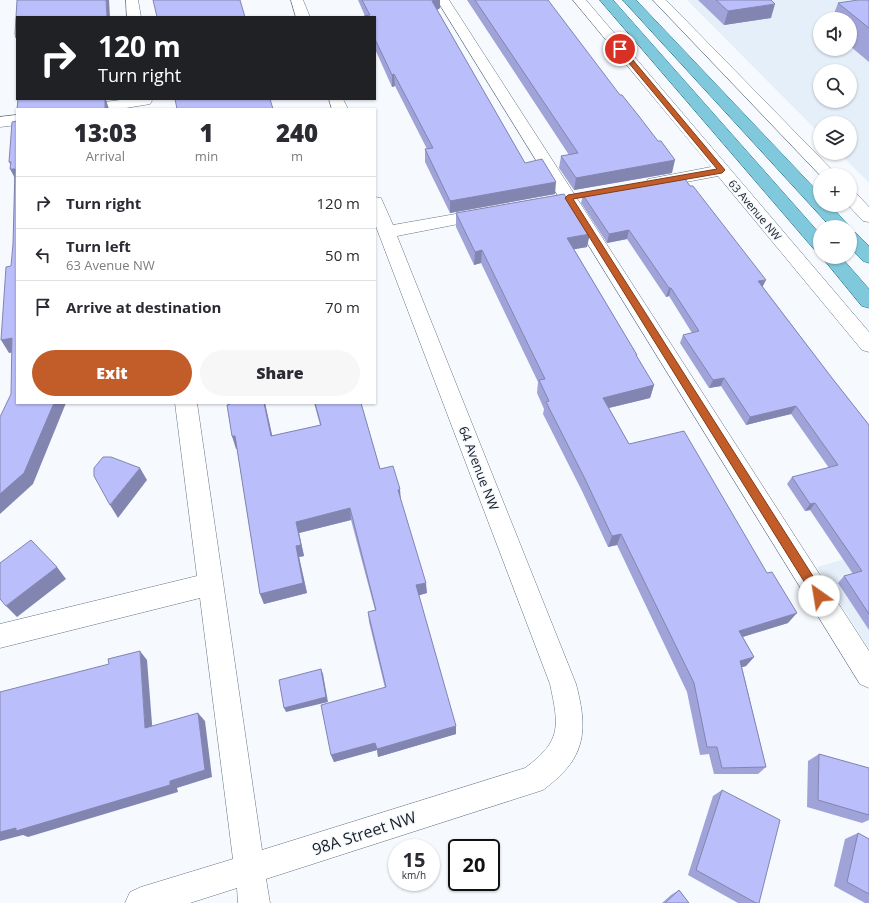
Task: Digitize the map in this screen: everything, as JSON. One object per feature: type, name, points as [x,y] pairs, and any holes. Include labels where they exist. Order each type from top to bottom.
[{"type":"main road","name":"63 Avenue NW","points":[[606,0],[813,237]]},
{"type":"main road","points":[[629,0],[834,220]]},
{"type":"main road","points":[[857,244],[869,257]]},
{"type":"main road","points":[[837,264],[869,301]]},
{"type":"street","points":[[132,0],[134,16]]},
{"type":"street","points":[[297,0],[303,16]]},
{"type":"street","points":[[443,0],[869,675]]},
{"type":"street","name":"63 Avenue NW","points":[[579,0],[869,345]]},
{"type":"street","points":[[659,0],[822,168]]},
{"type":"street","points":[[98,108],[145,103]]},
{"type":"street","points":[[0,122],[16,120]]},
{"type":"street","points":[[779,162],[810,155]]},
{"type":"street","points":[[638,185],[722,170]]},
{"type":"street","name":"64 Avenue NW","points":[[376,204],[563,684],[571,723],[568,737]]},
{"type":"street","points":[[387,232],[500,210]]},
{"type":"street","points":[[186,404],[254,903]]},
{"type":"street","points":[[0,636],[210,584]]},
{"type":"street","name":"98A Street NW","points":[[141,903],[533,780],[546,772],[560,757],[568,737]]},
{"type":"shaded area","points":[[687,0],[869,0],[869,183],[857,171],[857,168],[854,168],[846,160],[857,160],[857,116],[813,116],[813,127]]},
{"type":"shaded area","points":[[869,552],[869,649],[817,567]]},
{"type":"building","points":[[17,0],[106,0],[107,16],[16,16]]},
{"type":"building","points":[[153,0],[240,0],[245,16],[157,16]]},
{"type":"building","points":[[362,0],[435,0],[432,1],[525,163],[542,159],[556,182],[450,201],[425,149],[433,148],[394,74],[392,75],[376,41],[376,16],[364,16],[370,15]]},
{"type":"building","points":[[475,0],[548,0],[620,95],[622,95],[658,141],[661,141],[675,160],[576,178],[561,156],[578,153]]},
{"type":"building","points":[[716,0],[771,0],[775,4],[728,11]]},
{"type":"building","points":[[869,0],[869,28],[857,18],[857,12],[849,12],[838,3]]},
{"type":"building","points":[[16,17],[16,38],[15,34]]},
{"type":"building","points":[[18,100],[105,100],[105,108],[17,108]]},
{"type":"building","points":[[175,100],[270,100],[273,108],[177,108]]},
{"type":"building","points":[[16,121],[16,404],[54,404],[24,473],[0,494],[0,417],[11,394],[12,338],[1,340],[6,267],[11,266],[13,244],[15,169],[10,169],[11,162],[9,162],[12,122]]},
{"type":"building","points":[[683,176],[690,186],[693,186],[766,280],[758,281],[869,425],[869,614],[844,576],[862,571],[815,503],[810,504],[792,477],[838,465],[796,406],[750,417],[724,378],[713,380],[683,335],[699,331],[671,288],[669,288],[629,230],[609,234],[583,195]]},
{"type":"building","points":[[564,194],[590,234],[567,238],[654,385],[603,398],[629,444],[684,431],[767,573],[772,572],[797,613],[739,631],[754,657],[740,661],[766,767],[722,768],[717,747],[707,747],[694,683],[621,534],[612,536],[546,402],[549,401],[539,380],[545,379],[482,250],[475,252],[456,213]]},
{"type":"building","points":[[264,404],[271,436],[321,425],[315,404],[361,404],[380,469],[393,466],[400,489],[398,490],[426,583],[416,585],[456,726],[377,749],[375,743],[331,755],[321,705],[386,687],[368,612],[376,610],[350,508],[296,522],[301,545],[296,546],[303,583],[260,594],[235,436],[232,436],[227,405]]},
{"type":"building","points":[[103,457],[111,457],[140,468],[110,505],[94,476],[94,468]]},
{"type":"building","points":[[31,540],[57,567],[6,606],[0,599],[0,563]]},
{"type":"building","points":[[140,651],[145,728],[198,713],[205,770],[170,781],[170,785],[16,831],[16,828],[0,832],[0,692],[109,664],[108,659]]},
{"type":"building","points":[[321,669],[326,697],[284,708],[279,680]]},
{"type":"building","points":[[819,754],[869,768],[869,815],[818,800]]},
{"type":"building","points":[[722,790],[780,820],[759,903],[756,903],[696,870]]},
{"type":"building","points":[[858,833],[869,839],[869,894],[847,882]]},
{"type":"building","points":[[679,890],[689,903],[665,903]]},
{"type":"route","points":[[620,49],[722,170],[568,198],[819,596]]}]
